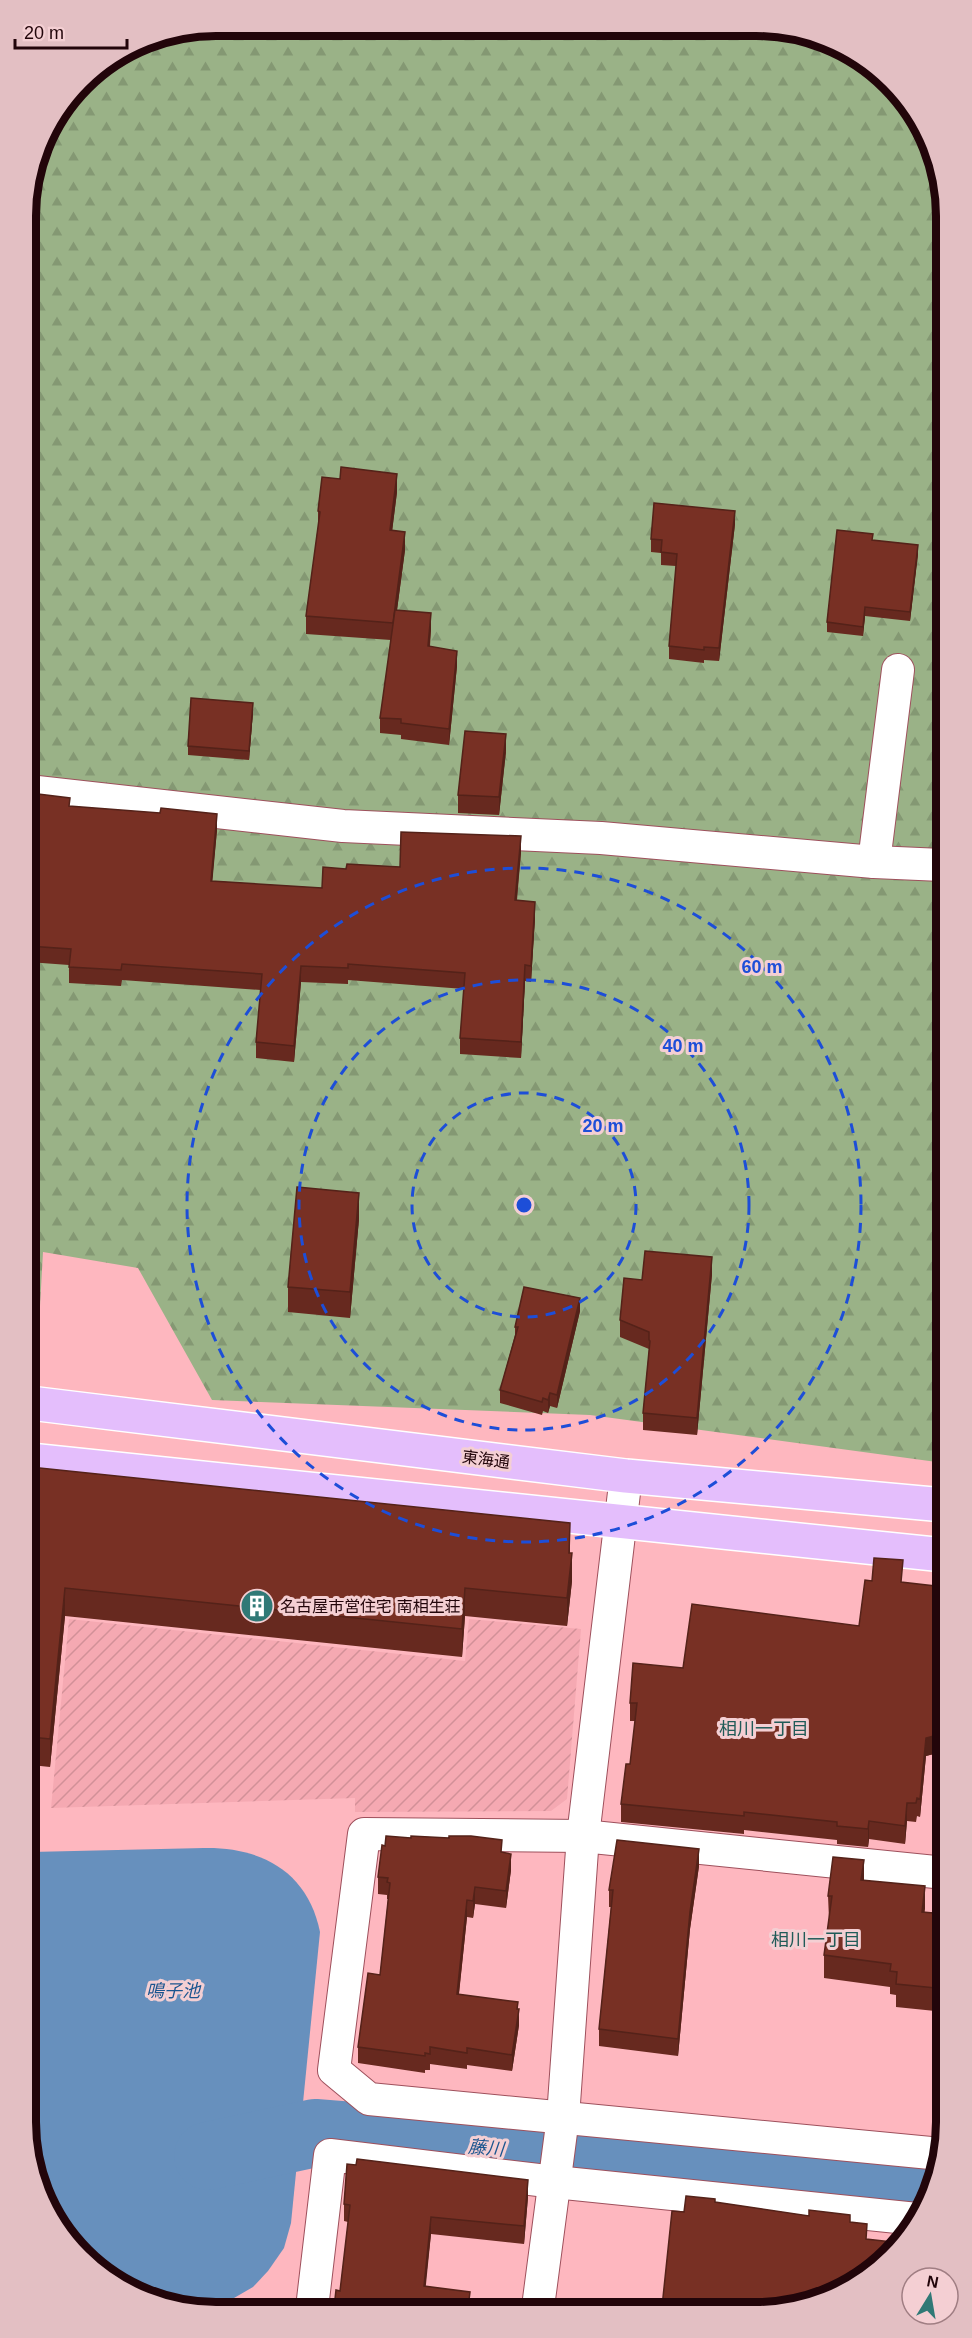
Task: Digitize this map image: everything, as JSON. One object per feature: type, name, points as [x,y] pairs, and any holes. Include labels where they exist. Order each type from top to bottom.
[{"type":"main road","name":"東海通","points":[[36,1405],[626,1476],[936,1504]]},
{"type":"main road","points":[[36,1461],[936,1554]]},
{"type":"street","points":[[874,862],[898,670]]},
{"type":"street","points":[[36,792],[343,826],[601,838],[874,862],[936,865]]},
{"type":"street","points":[[539,2302],[559,2150],[583,1836],[626,1476]]},
{"type":"street","points":[[909,2217],[559,2150],[369,2099],[334,2070],[364,1834],[583,1836],[936,1872]]},
{"type":"street","points":[[313,2302],[330,2155],[559,2150],[933,2154]]},
{"type":"shaded area","points":[[69,1619],[465,1661],[469,1619],[581,1629],[567,1799],[551,1811],[355,1812],[355,1798],[51,1808]]},
{"type":"green space","points":[[204,36],[768,36],[791,39],[814,46],[856,66],[891,97],[912,126],[930,169],[936,216],[936,1462],[590,1415],[212,1400],[138,1268],[43,1252],[36,1378],[36,204],[42,169],[66,116],[97,81],[126,60],[169,42]]},
{"type":"water","name":"鳴子池","points":[[204,1848],[245,1852],[279,1867],[305,1893],[314,1911],[320,1932],[291,2223],[284,2248],[268,2271],[253,2287],[234,2298],[223,2302],[181,2299],[147,2288],[126,2278],[106,2265],[73,2232],[50,2191],[42,2169],[36,2122],[36,1852]]},
{"type":"building","points":[[341,467],[397,474],[390,530],[405,532],[393,623],[306,616],[320,512],[318,511],[322,477],[340,479]]},
{"type":"building","points":[[654,503],[735,511],[719,648],[704,647],[704,650],[669,646],[677,554],[661,552],[662,540],[651,539]]},
{"type":"building","points":[[837,530],[873,534],[872,540],[918,545],[910,612],[865,607],[863,627],[827,622]]},
{"type":"building","points":[[395,610],[431,613],[428,646],[457,651],[449,729],[401,723],[401,719],[380,718]]},
{"type":"building","points":[[191,698],[253,703],[249,751],[188,746]]},
{"type":"building","points":[[465,731],[506,734],[499,797],[458,795]]},
{"type":"building","points":[[38,794],[70,798],[69,806],[160,813],[161,808],[217,814],[211,881],[322,888],[323,867],[346,869],[347,864],[400,867],[401,832],[521,836],[515,900],[535,902],[531,966],[525,965],[521,1042],[460,1038],[465,973],[348,964],[348,968],[301,966],[294,1046],[256,1042],[262,974],[122,964],[121,970],[69,967],[71,949],[36,947]]},
{"type":"building","points":[[297,1187],[359,1193],[350,1292],[288,1287]]},
{"type":"building","points":[[645,1251],[712,1257],[697,1418],[643,1413],[649,1332],[620,1320],[624,1278],[642,1280]]},
{"type":"building","points":[[524,1287],[580,1298],[557,1395],[550,1393],[548,1400],[543,1398],[542,1402],[500,1390],[518,1327],[515,1327]]},
{"type":"building","points":[[36,1468],[570,1523],[569,1553],[572,1553],[567,1598],[465,1588],[462,1629],[65,1588],[50,1739],[36,1738]]},
{"type":"building","points":[[874,1558],[903,1560],[901,1582],[936,1586],[936,1735],[926,1738],[920,1799],[917,1798],[916,1803],[907,1803],[905,1826],[869,1821],[868,1829],[837,1826],[837,1822],[744,1812],[744,1816],[621,1804],[626,1764],[630,1764],[637,1703],[630,1703],[633,1663],[683,1668],[692,1604],[859,1626],[865,1580],[872,1581]]},
{"type":"building","points":[[386,1836],[449,1838],[449,1836],[471,1836],[502,1840],[501,1852],[511,1854],[506,1891],[475,1887],[473,1901],[467,1900],[457,1994],[518,2002],[512,2055],[467,2048],[467,2053],[430,2047],[430,2054],[425,2053],[425,2056],[358,2047],[368,1973],[380,1975],[390,1883],[387,1882],[388,1878],[378,1877],[382,1845],[385,1846]]},
{"type":"building","points":[[617,1840],[699,1849],[690,1912],[678,2039],[599,2029],[613,1890],[609,1890]]},
{"type":"building","points":[[833,1857],[864,1860],[861,1880],[925,1886],[922,1912],[936,1913],[936,1988],[896,1984],[897,1972],[890,1971],[891,1964],[824,1955],[832,1896],[828,1896]]},
{"type":"building","points":[[357,2159],[528,2180],[524,2226],[431,2217],[424,2286],[470,2292],[469,2302],[335,2302],[336,2290],[340,2291],[350,2205],[344,2204],[347,2164],[356,2165]]},
{"type":"building","points":[[686,2196],[809,2216],[809,2210],[850,2215],[850,2222],[867,2224],[866,2239],[890,2242],[856,2272],[803,2296],[756,2302],[663,2302],[672,2211],[684,2212]]},
{"type":"waterway","name":"藤川","points":[[208,2156],[315,2133],[590,2155],[923,2187]]},
{"type":"place","name":"名古屋市営住宅 南相生荘","points":[[257,1606]]},
{"type":"district","name":"相川一丁目","points":[[764,1729]]},
{"type":"district","name":"相川一丁目","points":[[816,1940]]}]
